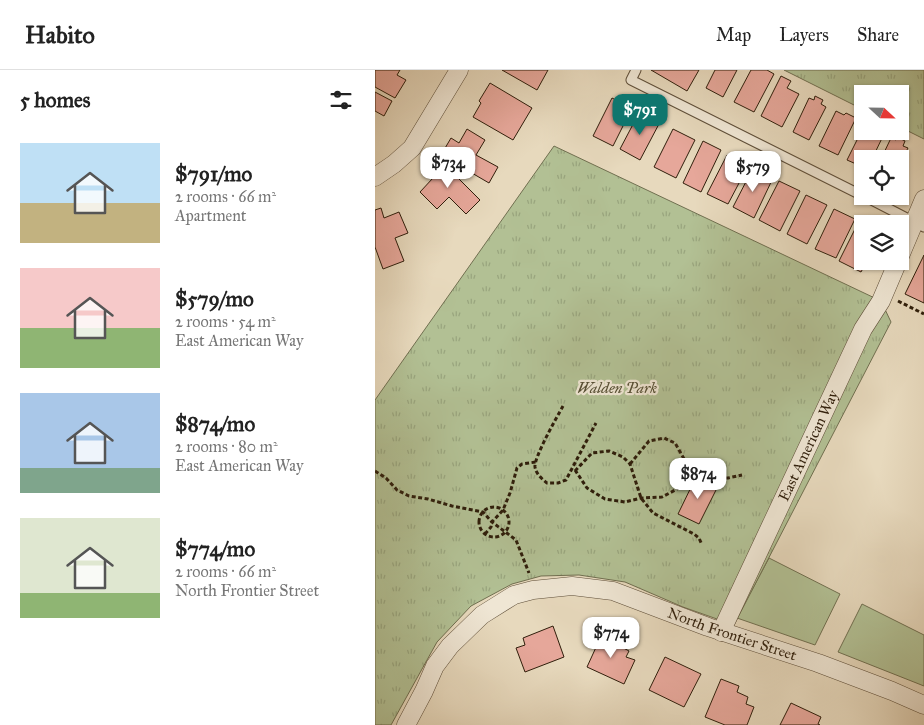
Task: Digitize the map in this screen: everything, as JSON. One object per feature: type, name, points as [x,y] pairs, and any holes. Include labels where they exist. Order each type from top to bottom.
[{"type":"street","points":[[375,177],[412,148],[459,70]]},
{"type":"street","points":[[909,242],[920,224],[924,199]]},
{"type":"street","name":"East American Way","points":[[721,632],[863,329],[881,301],[894,270]]},
{"type":"street","name":"North Frontier Street","points":[[407,725],[425,691],[435,666],[450,646],[482,615],[514,595],[533,590],[572,586],[613,591],[721,632],[818,663],[924,705]]},
{"type":"lane","points":[[636,70],[631,80],[854,192]]},
{"type":"lane","points":[[881,205],[920,224]]},
{"type":"path","points":[[899,301],[924,314]]},
{"type":"path","points":[[563,406],[536,462],[535,467],[540,477],[547,483],[558,483],[566,480],[591,453],[609,451],[623,457],[630,464],[641,498],[653,513],[694,534],[699,538],[702,545]]},
{"type":"path","points":[[575,469],[596,423]]},
{"type":"path","points":[[630,464],[649,441],[664,438],[675,442],[687,464],[700,472],[719,478],[742,475]]},
{"type":"path","points":[[485,534],[492,522],[503,510],[517,468],[522,464],[536,462]]},
{"type":"path","points":[[575,469],[587,488],[605,499],[625,502],[641,498],[662,497],[679,488],[692,467]]},
{"type":"path","points":[[375,471],[386,478],[397,490],[409,496],[483,512],[492,522],[516,540],[529,574]]},
{"type":"path","points":[[494,507],[503,510],[508,518],[507,528],[502,535],[493,537],[481,531],[479,521],[486,509],[494,507]]},
{"type":"green space","points":[[784,70],[924,70],[924,139],[909,132],[909,85],[854,85],[854,105]]},
{"type":"green space","name":"Walden Park","points":[[554,146],[881,301],[891,322],[734,625],[683,607],[625,582],[579,575],[541,576],[512,584],[471,606],[437,642],[391,725],[375,725],[375,400]]},
{"type":"green space","points":[[769,558],[840,594],[815,645],[737,618]]},
{"type":"green space","points":[[862,604],[924,635],[924,686],[838,652]]},
{"type":"building","points":[[375,70],[400,70],[397,75],[406,80],[395,98],[375,87]]},
{"type":"building","points":[[502,70],[548,70],[537,90]]},
{"type":"building","points":[[651,70],[699,70],[687,91]]},
{"type":"building","points":[[715,70],[737,70],[723,97],[706,88]]},
{"type":"building","points":[[751,70],[767,70],[774,74],[754,112],[734,102]]},
{"type":"building","points":[[781,76],[791,81],[787,88],[799,94],[782,127],[761,116]]},
{"type":"building","points":[[490,83],[532,108],[513,140],[473,117],[481,103],[479,101]]},
{"type":"building","points":[[375,92],[392,101],[384,116],[375,111]]},
{"type":"building","points":[[815,96],[823,100],[821,104],[826,107],[809,140],[793,132],[809,98],[814,100]]},
{"type":"building","points":[[612,98],[632,108],[613,146],[593,136]]},
{"type":"building","points":[[640,111],[660,122],[640,160],[620,149]]},
{"type":"building","points":[[836,111],[854,117],[854,122],[838,155],[819,146]]},
{"type":"building","points":[[467,129],[485,140],[476,155],[498,167],[489,183],[441,155],[451,138],[459,143]]},
{"type":"building","points":[[673,129],[695,140],[676,178],[654,167]]},
{"type":"building","points":[[857,140],[881,140],[876,150],[854,150],[854,163],[847,160]]},
{"type":"building","points":[[890,140],[903,140],[905,141],[903,146],[908,148],[907,150],[885,150]]},
{"type":"building","points":[[703,141],[721,150],[701,192],[683,183]]},
{"type":"building","points":[[727,155],[748,166],[728,204],[707,194]]},
{"type":"building","points":[[440,160],[480,200],[466,214],[449,197],[437,209],[420,192],[433,178],[428,173]]},
{"type":"building","points":[[753,168],[773,178],[754,218],[733,207]]},
{"type":"building","points":[[779,181],[800,191],[780,231],[759,220]]},
{"type":"building","points":[[806,195],[827,205],[807,244],[787,234]]},
{"type":"building","points":[[381,208],[384,218],[399,212],[408,233],[395,238],[404,261],[383,269],[375,247],[375,210]]},
{"type":"building","points":[[834,209],[854,219],[836,258],[815,249]]},
{"type":"building","points":[[854,231],[854,268],[839,261]]},
{"type":"building","points":[[924,255],[924,303],[905,294]]},
{"type":"building","points":[[697,475],[718,486],[699,524],[678,514]]},
{"type":"building","points":[[553,626],[564,657],[525,672],[516,648],[525,645],[523,638]]},
{"type":"building","points":[[603,632],[620,640],[618,645],[629,651],[626,657],[635,660],[624,684],[587,667]]},
{"type":"building","points":[[665,657],[701,674],[684,707],[649,690]]},
{"type":"building","points":[[721,679],[739,686],[737,692],[748,697],[746,704],[754,707],[747,725],[725,725],[705,717]]},
{"type":"building","points":[[791,703],[821,717],[818,724],[820,725],[780,725]]}]
